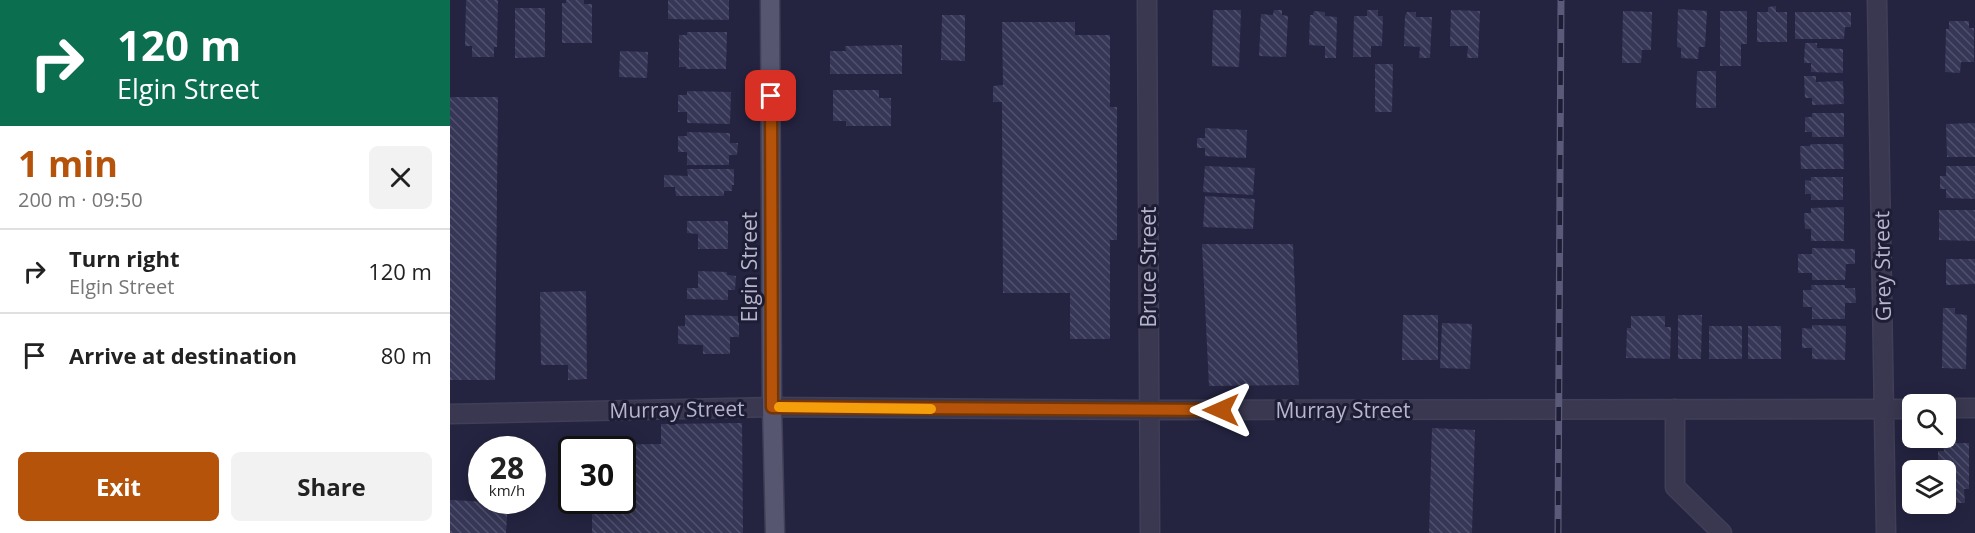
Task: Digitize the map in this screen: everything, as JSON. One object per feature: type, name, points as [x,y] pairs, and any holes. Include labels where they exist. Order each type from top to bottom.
[{"type":"main road","name":"Elgin Street","points":[[770,0],[772,407],[775,533]]},
{"type":"street","name":"Bruce Street","points":[[1147,0],[1150,533]]},
{"type":"street","name":"Grey Street","points":[[1877,0],[1886,533]]},
{"type":"street","name":"Murray Street","points":[[450,414],[772,407],[1149,410],[1902,409]]},
{"type":"street","points":[[1956,408],[1975,408]]},
{"type":"street","points":[[1675,409],[1675,487],[1722,533]]},
{"type":"building","points":[[466,0],[498,0],[497,47],[494,47],[494,57],[472,57],[472,46],[465,46]]},
{"type":"building","points":[[566,0],[584,0],[584,4],[592,4],[592,43],[562,43],[562,3],[566,3]]},
{"type":"building","points":[[668,0],[729,0],[729,20],[668,19]]},
{"type":"building","points":[[1776,6],[1776,12],[1787,12],[1787,42],[1757,42],[1757,12],[1768,12],[1768,7]]},
{"type":"building","points":[[515,8],[545,8],[545,57],[515,58]]},
{"type":"building","points":[[1678,9],[1707,11],[1705,47],[1699,47],[1698,59],[1681,58],[1681,48],[1677,47]]},
{"type":"building","points":[[1213,10],[1241,10],[1239,67],[1212,66]]},
{"type":"building","points":[[1274,10],[1282,10],[1282,15],[1288,16],[1286,57],[1259,56],[1261,14],[1273,15]]},
{"type":"building","points":[[1367,10],[1378,10],[1378,16],[1383,16],[1382,46],[1371,46],[1371,57],[1353,57],[1354,16],[1367,16]]},
{"type":"building","points":[[1451,10],[1480,11],[1478,58],[1467,58],[1468,46],[1450,46]]},
{"type":"building","points":[[1314,11],[1325,12],[1325,16],[1337,17],[1336,58],[1325,58],[1325,46],[1309,45],[1310,15],[1313,15]]},
{"type":"building","points":[[1623,11],[1652,12],[1651,50],[1642,50],[1641,63],[1622,63]]},
{"type":"building","points":[[1720,11],[1747,11],[1747,44],[1741,44],[1741,66],[1720,66]]},
{"type":"building","points":[[1407,12],[1416,12],[1416,17],[1432,17],[1430,58],[1419,58],[1420,47],[1404,46]]},
{"type":"building","points":[[1795,12],[1851,12],[1851,27],[1845,27],[1844,39],[1795,39]]},
{"type":"building","points":[[942,15],[965,15],[965,61],[941,60]]},
{"type":"building","points":[[1949,21],[1969,21],[1969,28],[1974,28],[1974,62],[1961,62],[1960,73],[1945,72],[1946,29],[1949,29]]},
{"type":"building","points":[[1002,22],[1075,22],[1075,35],[1110,35],[1110,107],[1117,107],[1117,240],[1110,240],[1110,339],[1070,339],[1070,293],[1003,293],[1002,102],[993,102],[993,86],[1003,85]]},
{"type":"building","points":[[687,32],[727,32],[726,69],[679,67],[679,35],[687,35]]},
{"type":"building","points":[[1805,43],[1817,43],[1817,48],[1843,49],[1843,73],[1811,72],[1811,63],[1804,63]]},
{"type":"building","points":[[902,45],[902,74],[830,74],[830,51],[846,51],[845,46]]},
{"type":"building","points":[[620,51],[648,52],[647,78],[619,77]]},
{"type":"building","points":[[1375,64],[1393,64],[1392,112],[1375,112]]},
{"type":"building","points":[[1697,71],[1716,71],[1716,108],[1696,108]]},
{"type":"building","points":[[1804,76],[1816,76],[1816,82],[1843,81],[1844,104],[1812,105],[1812,98],[1805,98]]},
{"type":"building","points":[[833,90],[879,90],[879,98],[891,98],[891,126],[846,126],[846,121],[833,121]]},
{"type":"building","points":[[687,91],[731,92],[730,124],[687,123],[687,112],[678,112],[678,95],[687,95]]},
{"type":"building","points":[[450,97],[498,97],[495,380],[450,380]]},
{"type":"building","points":[[1812,113],[1844,113],[1844,137],[1812,137],[1812,132],[1805,132],[1805,117],[1812,117]]},
{"type":"building","points":[[1975,123],[1975,157],[1947,157],[1946,124]]},
{"type":"building","points":[[1205,128],[1247,130],[1246,158],[1205,156],[1205,148],[1197,148],[1197,138],[1205,138]]},
{"type":"building","points":[[687,132],[730,133],[730,143],[738,143],[737,155],[729,155],[729,165],[687,165],[687,152],[678,152],[678,136],[687,136]]},
{"type":"building","points":[[1843,144],[1844,169],[1801,169],[1800,146]]},
{"type":"building","points":[[1205,166],[1255,168],[1253,195],[1203,192]]},
{"type":"building","points":[[1946,166],[1975,166],[1975,199],[1946,198],[1946,189],[1940,189],[1940,176],[1946,176]]},
{"type":"building","points":[[687,169],[734,169],[732,191],[724,191],[724,196],[676,196],[675,187],[664,187],[664,175],[688,176]]},
{"type":"building","points":[[1811,177],[1843,177],[1843,200],[1811,200],[1811,194],[1805,194],[1805,180],[1811,181]]},
{"type":"building","points":[[1205,196],[1255,199],[1253,229],[1203,227]]},
{"type":"building","points":[[1844,207],[1844,241],[1811,241],[1811,229],[1805,229],[1804,213],[1811,213],[1811,208]]},
{"type":"building","points":[[1939,210],[1975,210],[1975,241],[1939,240]]},
{"type":"building","points":[[687,221],[728,221],[728,249],[698,249],[698,234],[687,233]]},
{"type":"building","points":[[1202,244],[1293,244],[1299,385],[1209,386]]},
{"type":"building","points":[[1812,248],[1855,249],[1855,264],[1846,264],[1845,280],[1812,280],[1812,273],[1798,273],[1798,254],[1812,254]]},
{"type":"building","points":[[1946,259],[1975,259],[1975,284],[1946,285]]},
{"type":"building","points":[[698,271],[727,272],[727,275],[736,276],[735,290],[728,290],[728,300],[687,299],[687,288],[698,288]]},
{"type":"building","points":[[1811,285],[1845,285],[1845,288],[1855,288],[1856,303],[1845,303],[1845,319],[1812,319],[1812,307],[1803,307],[1803,290],[1812,290]]},
{"type":"building","points":[[586,291],[587,379],[568,380],[568,365],[541,365],[540,292]]},
{"type":"building","points":[[1943,308],[1955,308],[1955,314],[1967,315],[1966,369],[1942,368]]},
{"type":"building","points":[[685,315],[739,316],[739,337],[730,337],[730,354],[703,354],[703,345],[678,344],[678,326],[685,326]]},
{"type":"building","points":[[1403,315],[1438,315],[1438,360],[1402,360]]},
{"type":"building","points":[[1678,315],[1702,315],[1701,359],[1678,359]]},
{"type":"building","points":[[1631,316],[1665,316],[1665,327],[1671,327],[1670,359],[1626,358],[1627,328],[1631,328]]},
{"type":"building","points":[[1442,323],[1472,324],[1470,369],[1440,368]]},
{"type":"building","points":[[1812,325],[1846,326],[1845,360],[1812,359],[1812,348],[1802,348],[1802,328],[1812,329]]},
{"type":"building","points":[[1709,326],[1742,326],[1742,359],[1709,359]]},
{"type":"building","points":[[1748,326],[1781,326],[1781,359],[1748,359]]},
{"type":"building","points":[[742,423],[743,533],[592,533],[592,514],[636,514],[636,444],[661,444],[661,424]]},
{"type":"building","points":[[1432,428],[1475,430],[1472,533],[1429,533]]},
{"type":"building","points":[[1956,443],[1969,443],[1969,489],[1964,489],[1965,503],[1956,503],[1956,460],[1938,460],[1938,451],[1944,451],[1944,448],[1956,448]]},
{"type":"building","points":[[450,500],[468,501],[468,514],[507,514],[506,533],[450,533]]},
{"type":"railway","points":[[1558,533],[1561,0]]},
{"type":"slow traffic","points":[[779,407],[931,409]]},
{"type":"route","points":[[771,96],[772,407],[1221,410]]}]
